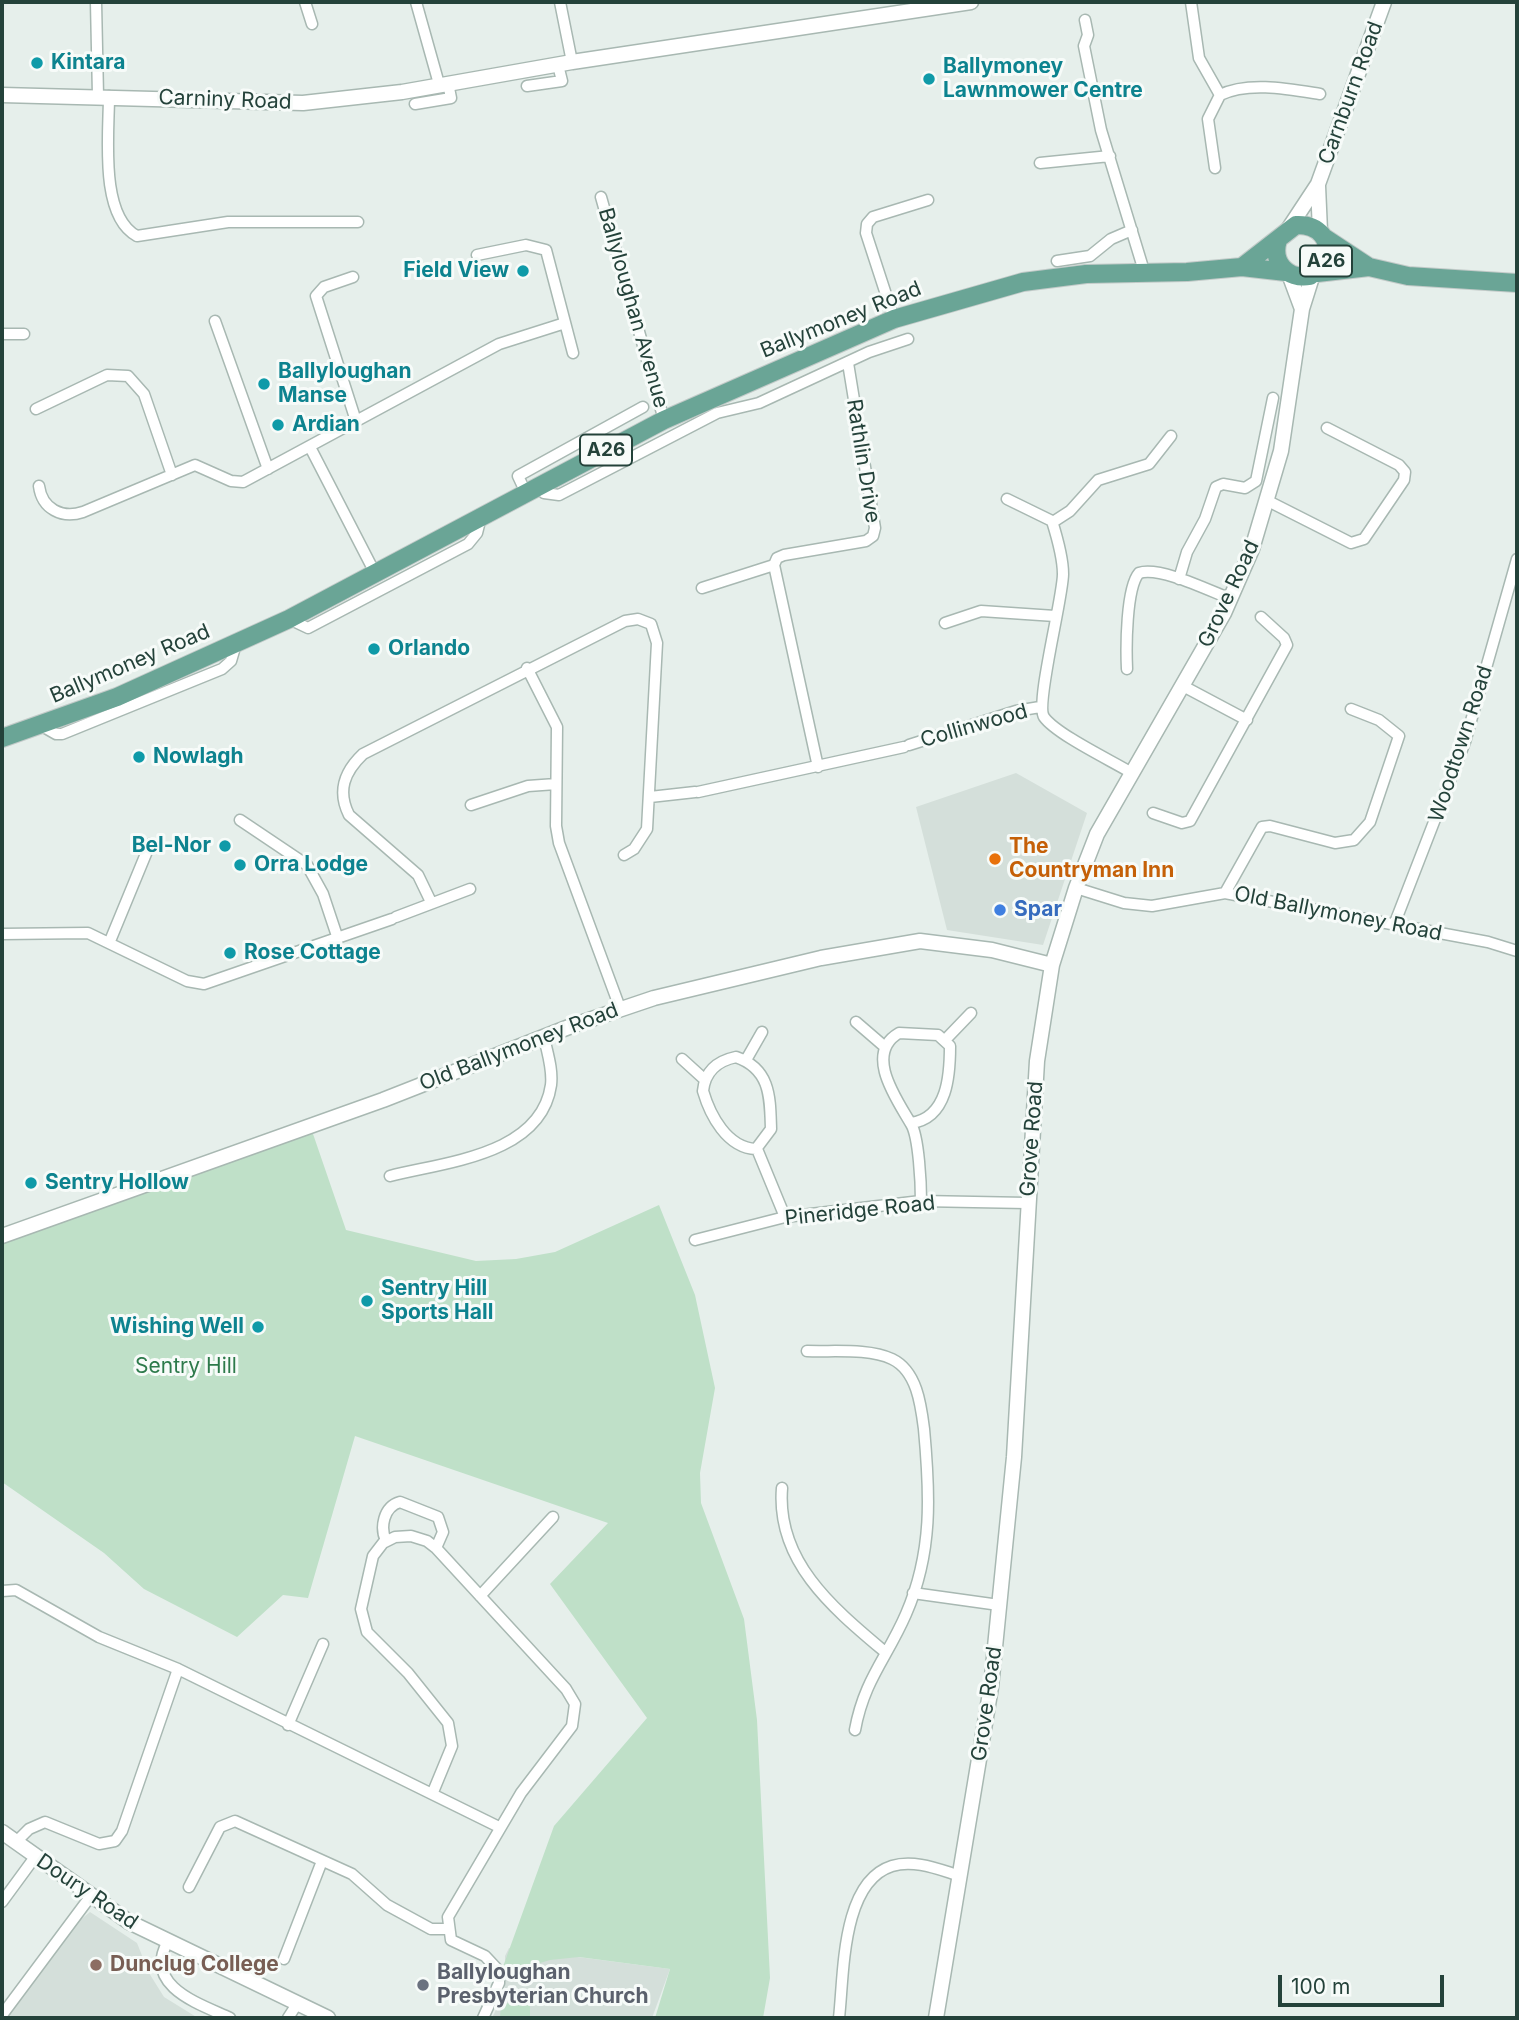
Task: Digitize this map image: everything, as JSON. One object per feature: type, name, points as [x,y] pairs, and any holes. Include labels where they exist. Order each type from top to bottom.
[{"type":"main road","name":"A26","points":[[1241,267],[1283,234],[1305,224],[1369,267]]},
{"type":"main road","name":"A26","points":[[1283,234],[1276,256],[1287,273],[1303,277],[1369,267],[1408,276],[1517,283]]},
{"type":"main road","name":"A26","points":[[1315,274],[1328,254],[1323,234]]},
{"type":"main road","name":"Ballymoney Road","points":[[2,738],[42,726],[117,697],[236,644],[289,619],[664,420],[894,319],[1023,282],[1086,274],[1187,272],[1241,267],[1287,273]]},
{"type":"street","points":[[96,2],[110,192],[122,225],[137,236],[228,222],[358,222]]},
{"type":"street","points":[[305,2],[312,23]]},
{"type":"street","points":[[415,104],[451,98],[443,84],[416,2]]},
{"type":"street","points":[[527,86],[562,80],[565,63],[561,2]]},
{"type":"street","name":"Carniny Road","points":[[2,95],[303,103],[443,84],[941,4],[971,2]]},
{"type":"street","points":[[1191,2],[1199,58],[1220,95]]},
{"type":"street","name":"Carnburn Road","points":[[1283,234],[1318,184],[1384,2]]},
{"type":"street","points":[[1085,20],[1088,35],[1084,46],[1101,130],[1144,271]]},
{"type":"street","points":[[1215,168],[1208,119],[1220,95],[1237,89],[1320,94]]},
{"type":"street","points":[[1040,163],[1110,156]]},
{"type":"street","name":"Carnburn Road","points":[[1318,184],[1323,234]]},
{"type":"street","name":"Ballyloughan Avenue","points":[[601,197],[664,420]]},
{"type":"street","points":[[894,319],[866,233],[867,224],[873,217],[928,200]]},
{"type":"street","points":[[1057,261],[1090,256],[1111,239],[1132,230]]},
{"type":"street","points":[[477,255],[526,245],[545,249],[573,353]]},
{"type":"street","name":"Grove Road","points":[[1287,273],[1302,309]]},
{"type":"street","name":"Grove Road","points":[[936,2018],[991,1687],[1014,1457],[1037,1061],[1052,965],[1076,888],[1097,834],[1231,599],[1268,501],[1281,451],[1302,309],[1315,274]]},
{"type":"street","points":[[353,276],[324,286],[316,296],[356,421]]},
{"type":"street","points":[[215,321],[268,470]]},
{"type":"street","points":[[39,486],[44,502],[60,513],[71,515],[197,465],[236,483],[268,470],[499,344],[565,323]]},
{"type":"street","points":[[2,334],[24,334]]},
{"type":"street","name":"Ballymoney Road","points":[[532,489],[559,495],[717,413],[760,403],[908,339]]},
{"type":"street","name":"Rathlin Drive","points":[[702,588],[774,565],[782,555],[866,541],[875,532],[848,363]]},
{"type":"street","points":[[36,409],[107,374],[128,376],[143,390],[172,475]]},
{"type":"street","name":"Ballymoney Road","points":[[749,382],[760,403]]},
{"type":"street","points":[[1179,579],[1187,552],[1202,524],[1216,487],[1223,484],[1245,488],[1256,481],[1273,398]]},
{"type":"street","points":[[532,489],[518,476],[643,407]]},
{"type":"street","points":[[1268,501],[1349,542],[1357,544],[1364,539],[1404,480],[1405,472],[1399,465],[1327,428]]},
{"type":"street","points":[[1007,499],[1053,522],[1070,512],[1098,480],[1149,464],[1171,436]]},
{"type":"street","points":[[310,447],[375,573]]},
{"type":"street","name":"Ballymoney Road","points":[[289,619],[308,628],[468,544],[477,533],[481,517]]},
{"type":"street","name":"Collinwood","points":[[1053,522],[1063,571],[1040,707],[1051,724],[1130,772]]},
{"type":"street","name":"Woodtown Road","points":[[1394,925],[1465,742],[1517,559]]},
{"type":"street","points":[[650,797],[697,792],[818,767],[774,565]]},
{"type":"street","points":[[1127,669],[1126,645],[1135,577],[1146,571],[1179,579],[1231,599]]},
{"type":"street","points":[[944,622],[981,611],[1055,616]]},
{"type":"street","points":[[1153,813],[1182,823],[1189,822],[1247,720],[1287,645],[1284,638],[1261,617]]},
{"type":"street","points":[[431,902],[418,875],[349,815],[342,795],[346,775],[363,754],[527,668],[625,621],[638,619],[651,624],[657,643],[650,797],[645,836],[635,849],[624,855]]},
{"type":"street","points":[[527,668],[557,727],[556,826],[559,843],[620,1008]]},
{"type":"street","points":[[1183,686],[1247,720]]},
{"type":"street","name":"Collinwood","points":[[818,767],[906,746],[1016,711],[1040,707]]},
{"type":"street","points":[[1225,892],[1262,827],[1272,826],[1339,844],[1354,840],[1366,829],[1399,736],[1379,720],[1351,709]]},
{"type":"street","points":[[471,805],[528,786],[556,784]]},
{"type":"street","points":[[240,820],[307,865],[323,894],[338,939]]},
{"type":"street","points":[[110,942],[150,844]]},
{"type":"street","name":"Old Ballymoney Road","points":[[1076,888],[1124,903],[1152,906],[1225,892],[1488,942],[1517,951]]},
{"type":"street","points":[[2,934],[80,932],[110,942],[198,984],[338,939],[470,889]]},
{"type":"street","name":"Old Ballymoney Road","points":[[2,1236],[383,1100],[620,1008],[821,958],[920,942],[992,950],[1052,965]]},
{"type":"street","points":[[946,1039],[971,1013]]},
{"type":"street","points":[[856,1022],[885,1047]]},
{"type":"street","points":[[746,1060],[762,1032]]},
{"type":"street","points":[[911,1123],[931,1112],[947,1090],[950,1046],[946,1039],[938,1035],[905,1032],[893,1037],[885,1047],[883,1062],[902,1114],[911,1123],[920,1173],[921,1201]]},
{"type":"street","points":[[390,1176],[494,1148],[529,1128],[543,1110],[551,1085],[544,1037]]},
{"type":"street","points":[[704,1079],[725,1059],[736,1057],[746,1060],[764,1076],[770,1099],[771,1129],[757,1149]]},
{"type":"street","points":[[682,1059],[704,1079],[705,1100],[726,1135],[742,1146],[757,1149]]},
{"type":"street","points":[[757,1149],[785,1217]]},
{"type":"street","name":"Pineridge Road","points":[[695,1240],[785,1217],[921,1201],[1027,1203]]},
{"type":"street","points":[[807,1351],[888,1357],[903,1367],[916,1391],[922,1410],[930,1498],[928,1531],[913,1593],[864,1691],[855,1730]]},
{"type":"street","points":[[782,1488],[780,1512],[783,1528],[817,1590],[831,1606],[885,1652]]},
{"type":"street","points":[[386,1541],[382,1529],[387,1512],[392,1505],[400,1502],[438,1517],[443,1532],[436,1548]]},
{"type":"street","points":[[480,1596],[553,1517]]},
{"type":"street","points":[[433,1792],[452,1746],[448,1723],[408,1673],[371,1637],[361,1619],[361,1603],[373,1556],[386,1541],[401,1536],[417,1537],[436,1548],[570,1693],[575,1710],[569,1731],[521,1793],[448,1917],[447,1929],[451,1940],[485,1956],[499,1972],[499,1983],[483,2018]]},
{"type":"street","points":[[2,1591],[16,1590],[99,1637],[178,1669],[288,1725],[433,1792],[499,1827]]},
{"type":"street","points":[[913,1593],[999,1605]]},
{"type":"street","points":[[288,1725],[323,1644]]},
{"type":"street","points":[[15,1843],[23,1833],[45,1822],[99,1844],[115,1841],[122,1831],[178,1669]]},
{"type":"street","points":[[188,1888],[218,1829],[229,1821],[243,1823],[352,1874],[381,1901],[431,1929],[447,1929]]},
{"type":"street","name":"Doury Road","points":[[2,1832],[90,1896],[167,1943],[328,2018]]},
{"type":"street","points":[[2,1902],[35,1857]]},
{"type":"street","points":[[284,1959],[323,1861]]},
{"type":"street","points":[[839,2018],[853,1909],[867,1883],[891,1866],[907,1864],[922,1865],[961,1876]]},
{"type":"street","points":[[2,2015],[90,1896]]},
{"type":"street","points":[[167,1943],[162,1963],[169,1984],[180,1994],[230,2018]]},
{"type":"street","points":[[288,2018],[297,2004]]},
{"type":"shaded area","points":[[1016,773],[1087,813],[1043,945],[947,930],[916,807]]},
{"type":"shaded area","name":"Dunclug College","points":[[90,1912],[137,1943],[149,1973],[164,1997],[198,2018],[4,2018],[75,1924]]},
{"type":"shaded area","points":[[509,1948],[670,1969],[652,2018],[492,2018],[505,1991],[505,1956]]},
{"type":"green space","name":"Sentry Hill","points":[[312,1131],[346,1230],[476,1261],[516,1259],[555,1252],[659,1205],[695,1295],[715,1388],[700,1473],[701,1503],[744,1619],[757,1720],[770,1978],[763,2018],[655,2018],[670,1969],[579,1957],[550,1960],[500,1975],[554,1826],[647,1718],[550,1584],[608,1523],[355,1436],[308,1598],[283,1595],[237,1637],[144,1589],[104,1553],[2,1482],[2,1237]]},
{"type":"green space","points":[[501,2003],[530,2004],[530,2018],[500,2018]]},
{"type":"place","name":"Kintara","points":[[37,63]]},
{"type":"place","name":"Ballymoney Lawnmower Centre","points":[[929,79]]},
{"type":"place","name":"Field View","points":[[523,271]]},
{"type":"place","name":"Ballyloughan Manse","points":[[264,384]]},
{"type":"place","name":"Ardian","points":[[278,425]]},
{"type":"place","name":"Orlando","points":[[374,649]]},
{"type":"place","name":"Nowlagh","points":[[139,757]]},
{"type":"place","name":"Bel-Nor","points":[[225,846]]},
{"type":"place","name":"The Countryman Inn","points":[[995,859]]},
{"type":"place","name":"Orra Lodge","points":[[240,865]]},
{"type":"place","name":"Spar","points":[[1000,910]]},
{"type":"place","name":"Rose Cottage","points":[[230,953]]},
{"type":"place","name":"Sentry Hollow","points":[[31,1183]]},
{"type":"place","name":"Sentry Hill Sports Hall","points":[[367,1301]]},
{"type":"place","name":"Wishing Well","points":[[258,1327]]},
{"type":"place","name":"Dunclug College","points":[[96,1965]]},
{"type":"place","name":"Ballyloughan Presbyterian Church","points":[[423,1985]]}]
